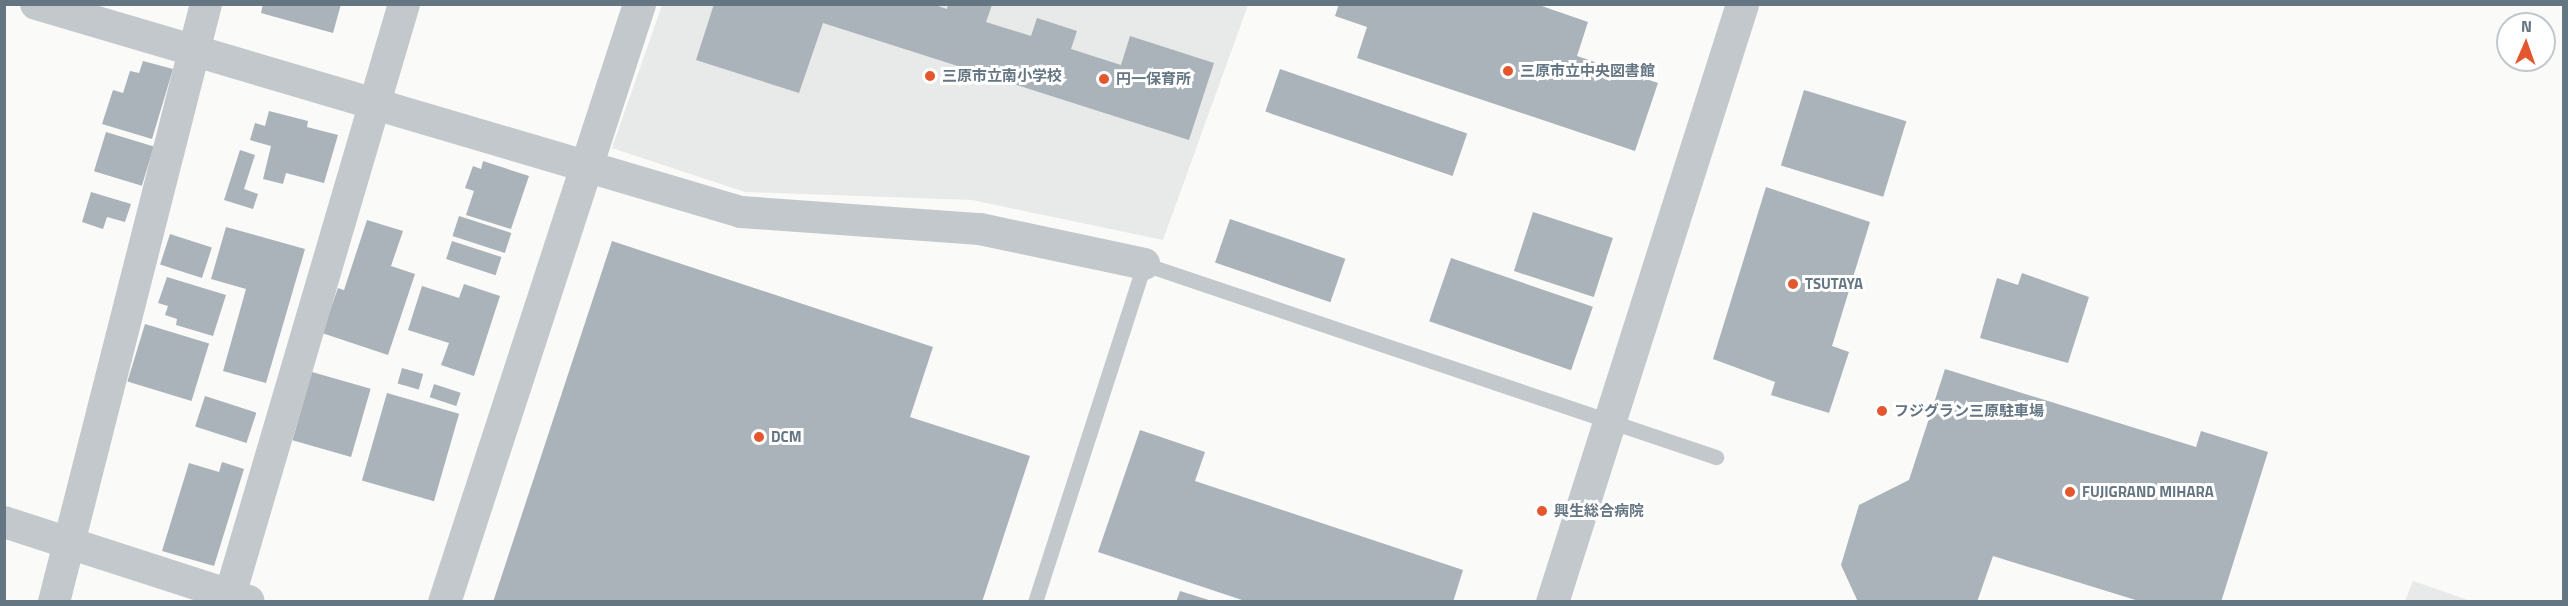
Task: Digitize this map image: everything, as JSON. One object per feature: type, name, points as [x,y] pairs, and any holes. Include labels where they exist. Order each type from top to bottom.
[{"type":"street","points":[[36,4],[741,212],[980,229],[1144,264]]},
{"type":"street","points":[[54,602],[206,4]]},
{"type":"street","points":[[4,522],[236,599],[404,4]]},
{"type":"street","points":[[444,602],[639,4]]},
{"type":"street","points":[[1552,602],[1607,422],[1742,4]]},
{"type":"lane","points":[[1035,602],[1144,264],[1716,457]]},
{"type":"shaded area","name":"三原市立南小学校","points":[[662,5],[1248,5],[1163,240],[972,200],[745,192],[612,148]]},
{"type":"shaded area","points":[[2413,581],[2471,601],[2405,601]]},
{"type":"building","points":[[263,4],[341,4],[333,33],[261,13]]},
{"type":"building","name":"円一保育所","points":[[714,4],[932,4],[947,9],[948,5],[992,5],[986,22],[1031,36],[1037,18],[1077,31],[1071,49],[1121,65],[1130,36],[1214,63],[1189,140],[823,23],[799,93],[696,60]]},
{"type":"building","name":"三原市立中央図書館","points":[[1339,4],[1536,4],[1588,22],[1577,56],[1658,83],[1635,151],[1357,58],[1367,27],[1335,16]]},
{"type":"building","points":[[143,61],[173,69],[152,139],[102,124],[113,90],[123,93],[130,71],[139,73]]},
{"type":"building","points":[[1280,69],[1467,133],[1453,176],[1265,112]]},
{"type":"building","points":[[1804,90],[1906,121],[1883,197],[1781,166]]},
{"type":"building","points":[[269,111],[308,121],[307,127],[338,135],[324,183],[286,173],[283,184],[263,179],[271,146],[250,140],[255,123],[265,126]]},
{"type":"building","points":[[106,132],[154,147],[142,186],[94,171]]},
{"type":"building","points":[[240,150],[255,155],[244,189],[258,194],[253,209],[224,200]]},
{"type":"building","points":[[483,161],[529,176],[511,229],[466,215],[474,191],[465,188],[473,166],[481,169]]},
{"type":"building","name":"TSUTAYA","points":[[1766,187],[1870,222],[1832,346],[1849,352],[1829,413],[1771,395],[1775,382],[1713,359]]},
{"type":"building","points":[[91,192],[131,204],[125,222],[107,217],[103,229],[82,222]]},
{"type":"building","points":[[1533,212],[1613,238],[1594,297],[1514,271]]},
{"type":"building","points":[[459,216],[511,233],[505,253],[453,236]]},
{"type":"building","points":[[1230,219],[1345,259],[1330,302],[1215,262]]},
{"type":"building","points":[[367,220],[403,231],[391,266],[415,274],[388,355],[322,333],[338,288],[344,290]]},
{"type":"building","points":[[226,227],[305,249],[266,383],[223,371],[246,289],[211,279]]},
{"type":"building","points":[[170,234],[212,248],[202,278],[160,264]]},
{"type":"building","points":[[452,241],[501,257],[496,275],[446,259]]},
{"type":"building","name":"DCM","points":[[612,241],[933,347],[910,417],[1030,456],[982,602],[493,602]]},
{"type":"building","points":[[1451,258],[1593,307],[1571,370],[1429,321]]},
{"type":"building","points":[[2022,273],[2089,297],[2068,363],[1980,338],[1997,278],[2018,285]]},
{"type":"building","points":[[167,277],[226,295],[213,336],[176,325],[177,319],[165,315],[168,306],[158,303]]},
{"type":"building","points":[[464,284],[500,296],[474,376],[441,365],[449,343],[408,330],[422,286],[459,298]]},
{"type":"building","points":[[145,324],[209,344],[192,401],[127,381]]},
{"type":"building","points":[[402,368],[423,374],[419,389],[398,383]]},
{"type":"building","name":"FUJIGRAND MIHARA","points":[[1945,369],[2196,447],[2201,431],[2268,452],[2221,602],[2142,602],[1993,556],[1977,602],[1858,602],[1841,565],[1859,505],[1909,480]]},
{"type":"building","points":[[312,372],[371,389],[351,457],[292,440]]},
{"type":"building","points":[[434,384],[461,393],[456,406],[430,397]]},
{"type":"building","points":[[387,393],[459,414],[434,501],[362,480]]},
{"type":"building","points":[[205,396],[256,413],[246,443],[195,426]]},
{"type":"building","points":[[1140,430],[1205,452],[1195,481],[1463,570],[1453,602],[1248,602],[1098,552]]},
{"type":"building","points":[[222,462],[244,469],[214,566],[162,551],[189,463],[219,472]]},
{"type":"building","points":[[1180,591],[1212,601],[1212,602],[1176,602]]},
{"type":"place","name":"三原市立中央図書館","points":[[1508,71]]},
{"type":"place","name":"三原市立南小学校","points":[[930,76]]},
{"type":"place","name":"円一保育所","points":[[1104,79]]},
{"type":"place","name":"TSUTAYA","points":[[1793,284]]},
{"type":"place","name":"フジグラン三原駐車場","points":[[1882,411]]},
{"type":"place","name":"DCM","points":[[759,437]]},
{"type":"place","name":"FUJIGRAND MIHARA","points":[[2070,492]]},
{"type":"place","name":"興生総合病院","points":[[1542,511]]}]
